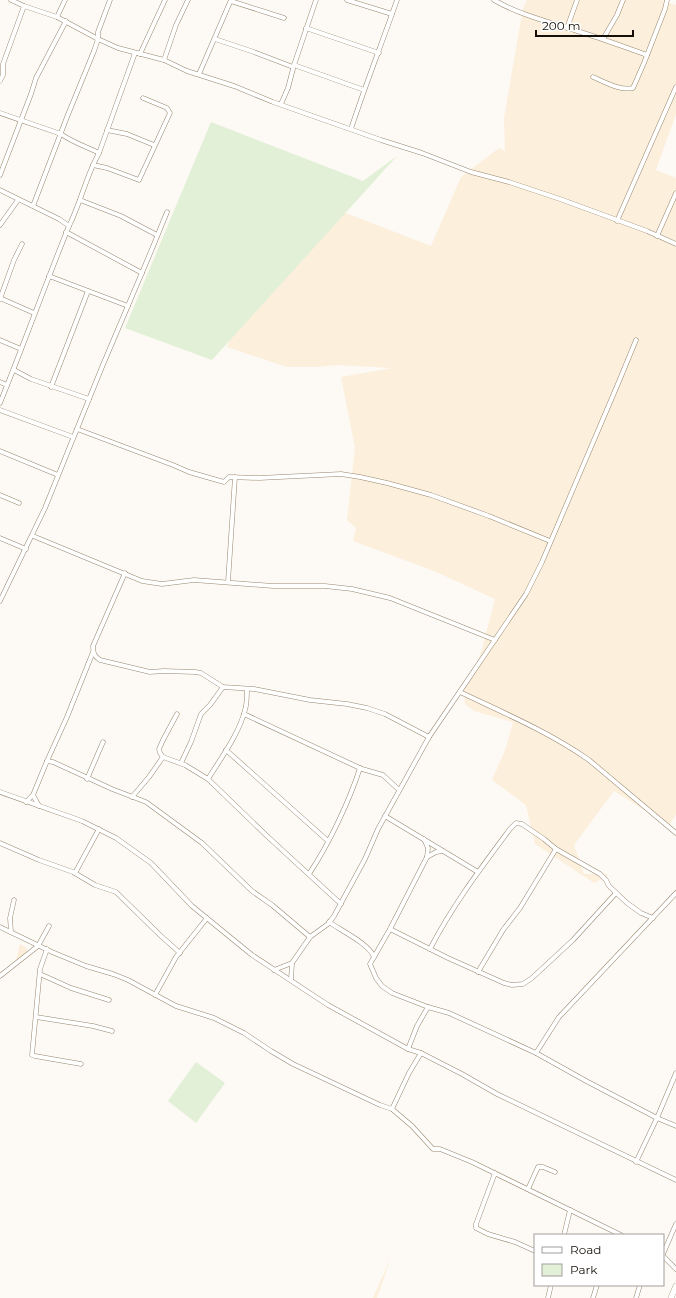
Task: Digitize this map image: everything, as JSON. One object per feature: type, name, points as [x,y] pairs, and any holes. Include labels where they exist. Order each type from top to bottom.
[{"type":"street","points":[[12,0],[57,17],[98,39],[135,53],[164,60],[281,104],[471,172],[509,182],[554,197],[676,244]]},
{"type":"street","points":[[57,17],[65,0]]},
{"type":"street","points":[[33,206],[98,39],[98,32],[110,0]]},
{"type":"street","points":[[140,54],[166,0]]},
{"type":"street","points":[[164,60],[176,25],[188,0]]},
{"type":"street","points":[[199,74],[216,39],[231,0],[284,18]]},
{"type":"street","points":[[281,104],[288,88],[316,0]]},
{"type":"street","points":[[347,0],[392,14]]},
{"type":"street","points":[[351,129],[397,0]]},
{"type":"street","points":[[494,0],[506,7],[528,16],[603,39],[647,55]]},
{"type":"street","points":[[567,28],[577,0]]},
{"type":"street","points":[[603,39],[617,15],[623,0]]},
{"type":"street","points":[[593,77],[619,88],[633,88],[665,9],[667,0]]},
{"type":"street","points":[[0,81],[3,75],[3,64],[22,4]]},
{"type":"street","points":[[0,175],[36,78],[66,21]]},
{"type":"street","points":[[306,28],[379,52]]},
{"type":"street","points":[[216,39],[364,90]]},
{"type":"street","points":[[0,403],[66,232],[76,212],[92,165],[99,153],[135,53]]},
{"type":"street","points":[[617,221],[676,87]]},
{"type":"street","points":[[92,165],[107,168],[139,180],[170,113],[167,108],[143,98]]},
{"type":"street","points":[[0,113],[61,134],[68,139],[80,143],[99,153]]},
{"type":"street","points":[[107,130],[127,134],[154,146]]},
{"type":"street","points":[[0,190],[69,226]]},
{"type":"street","points":[[657,236],[676,193]]},
{"type":"street","points":[[0,225],[18,200]]},
{"type":"street","points":[[80,200],[121,216],[158,235]]},
{"type":"street","points":[[0,602],[32,536],[58,475],[158,235],[166,212]]},
{"type":"street","points":[[66,232],[142,273]]},
{"type":"street","points":[[22,244],[14,260],[0,299],[34,313]]},
{"type":"street","points":[[49,276],[128,306]]},
{"type":"street","points":[[51,387],[88,290]]},
{"type":"street","points":[[0,340],[21,349]]},
{"type":"street","points":[[291,980],[292,963],[310,937],[329,922],[342,904],[385,816],[429,737],[526,594],[542,562],[636,340]]},
{"type":"street","points":[[14,370],[51,387],[89,400]]},
{"type":"street","points":[[0,382],[8,385]]},
{"type":"street","points":[[0,410],[73,437]]},
{"type":"street","points":[[77,429],[189,472],[224,482],[229,477],[259,478],[341,474],[387,483],[431,495],[489,516],[550,541]]},
{"type":"street","points":[[0,451],[58,475]]},
{"type":"street","points":[[228,582],[235,477]]},
{"type":"street","points":[[0,495],[19,502]]},
{"type":"street","points":[[32,536],[142,581],[162,584],[194,580],[273,586],[325,586],[370,592],[390,598],[495,640]]},
{"type":"street","points":[[0,538],[26,549]]},
{"type":"street","points":[[26,802],[33,795],[67,717],[93,652],[93,646],[125,573]]},
{"type":"street","points":[[93,652],[95,657],[100,660],[150,672],[164,671],[201,673],[223,687],[254,689],[310,700],[367,708],[385,714],[429,737]]},
{"type":"street","points":[[181,763],[191,742],[201,714],[210,705],[223,687]]},
{"type":"street","points":[[208,779],[226,750],[246,710],[247,689]]},
{"type":"street","points":[[460,692],[561,741],[578,752],[676,833]]},
{"type":"street","points":[[177,714],[159,749],[163,757],[181,763],[208,779],[342,904]]},
{"type":"street","points":[[244,714],[360,768],[383,775],[399,790]]},
{"type":"street","points":[[87,779],[103,742]]},
{"type":"street","points":[[226,750],[328,841]]},
{"type":"street","points":[[132,797],[163,757]]},
{"type":"street","points":[[47,761],[53,762],[87,779],[146,802],[197,839],[252,891],[272,905],[310,937]]},
{"type":"street","points":[[309,874],[317,862],[348,800],[360,768]]},
{"type":"street","points":[[0,792],[82,821],[116,838],[143,856],[192,906],[241,947],[328,1005],[408,1049],[420,1053],[498,1094],[676,1180]]},
{"type":"street","points":[[33,795],[39,806]]},
{"type":"street","points":[[385,816],[478,872]]},
{"type":"street","points":[[430,950],[446,920],[478,872],[510,829],[516,824],[522,824],[556,849],[600,874],[609,886],[632,907],[653,918]]},
{"type":"street","points":[[75,873],[99,829]]},
{"type":"street","points":[[424,839],[428,848],[427,857],[370,964],[376,978],[382,986],[392,993],[448,1013],[536,1053],[657,1118],[676,1126]]},
{"type":"street","points":[[0,843],[39,860],[75,873],[95,885],[116,892],[160,936],[180,953]]},
{"type":"street","points":[[478,972],[503,930],[520,908],[556,849]]},
{"type":"street","points":[[427,857],[443,850]]},
{"type":"street","points":[[390,929],[430,950],[504,983],[512,985],[523,984],[532,978],[573,940],[616,893]]},
{"type":"street","points":[[536,1053],[559,1017],[676,893]]},
{"type":"street","points":[[11,932],[10,918],[14,900]]},
{"type":"street","points":[[155,995],[173,961],[207,918]]},
{"type":"street","points":[[329,922],[366,945],[374,957]]},
{"type":"street","points":[[0,976],[38,946],[49,926]]},
{"type":"street","points":[[0,927],[46,950],[86,966],[128,980],[187,1011],[214,1018],[244,1033],[292,1064],[380,1105],[392,1109],[412,1126],[433,1149],[440,1149],[452,1153],[619,1234]]},
{"type":"street","points":[[46,950],[40,969],[32,1055],[81,1064]]},
{"type":"street","points":[[274,970],[292,963]]},
{"type":"street","points":[[40,974],[71,988],[109,1000]]},
{"type":"street","points":[[408,1049],[417,1026],[428,1007]]},
{"type":"street","points":[[36,1017],[93,1026],[112,1031]]},
{"type":"street","points":[[392,1109],[420,1053]]},
{"type":"street","points":[[636,1162],[676,1073]]},
{"type":"street","points":[[528,1189],[538,1167],[544,1167],[556,1172]]},
{"type":"street","points":[[495,1173],[476,1224],[476,1228],[488,1234],[515,1242],[534,1251]]},
{"type":"street","points":[[564,1234],[570,1210]]},
{"type":"street","points":[[664,1253],[676,1224]]},
{"type":"street","points":[[664,1256],[676,1269]]},
{"type":"street","points":[[548,1298],[551,1286]]},
{"type":"street","points":[[593,1298],[597,1286]]},
{"type":"street","points":[[636,1298],[640,1286]]},
{"type":"street","points":[[672,1298],[676,1286]]},
{"type":"shaded area","points":[[527,0],[661,0],[676,5],[676,114],[656,170],[676,178],[676,814],[669,825],[614,791],[574,845],[584,874],[607,874],[607,876],[594,883],[535,844],[526,805],[492,780],[506,748],[513,722],[474,711],[465,704],[463,684],[474,669],[481,653],[495,599],[434,571],[353,541],[356,528],[347,520],[355,448],[341,377],[392,368],[337,365],[287,367],[227,347],[289,191],[431,246],[461,177],[499,148],[505,151],[504,118],[523,8]]},
{"type":"shaded area","points":[[20,944],[27,948],[26,956],[16,961]]},
{"type":"shaded area","points":[[391,1257],[377,1298],[373,1298]]},
{"type":"green space","points":[[211,122],[363,181],[397,156],[212,360],[125,328]]},
{"type":"green space","points":[[196,1062],[225,1083],[196,1123],[168,1101]]}]
